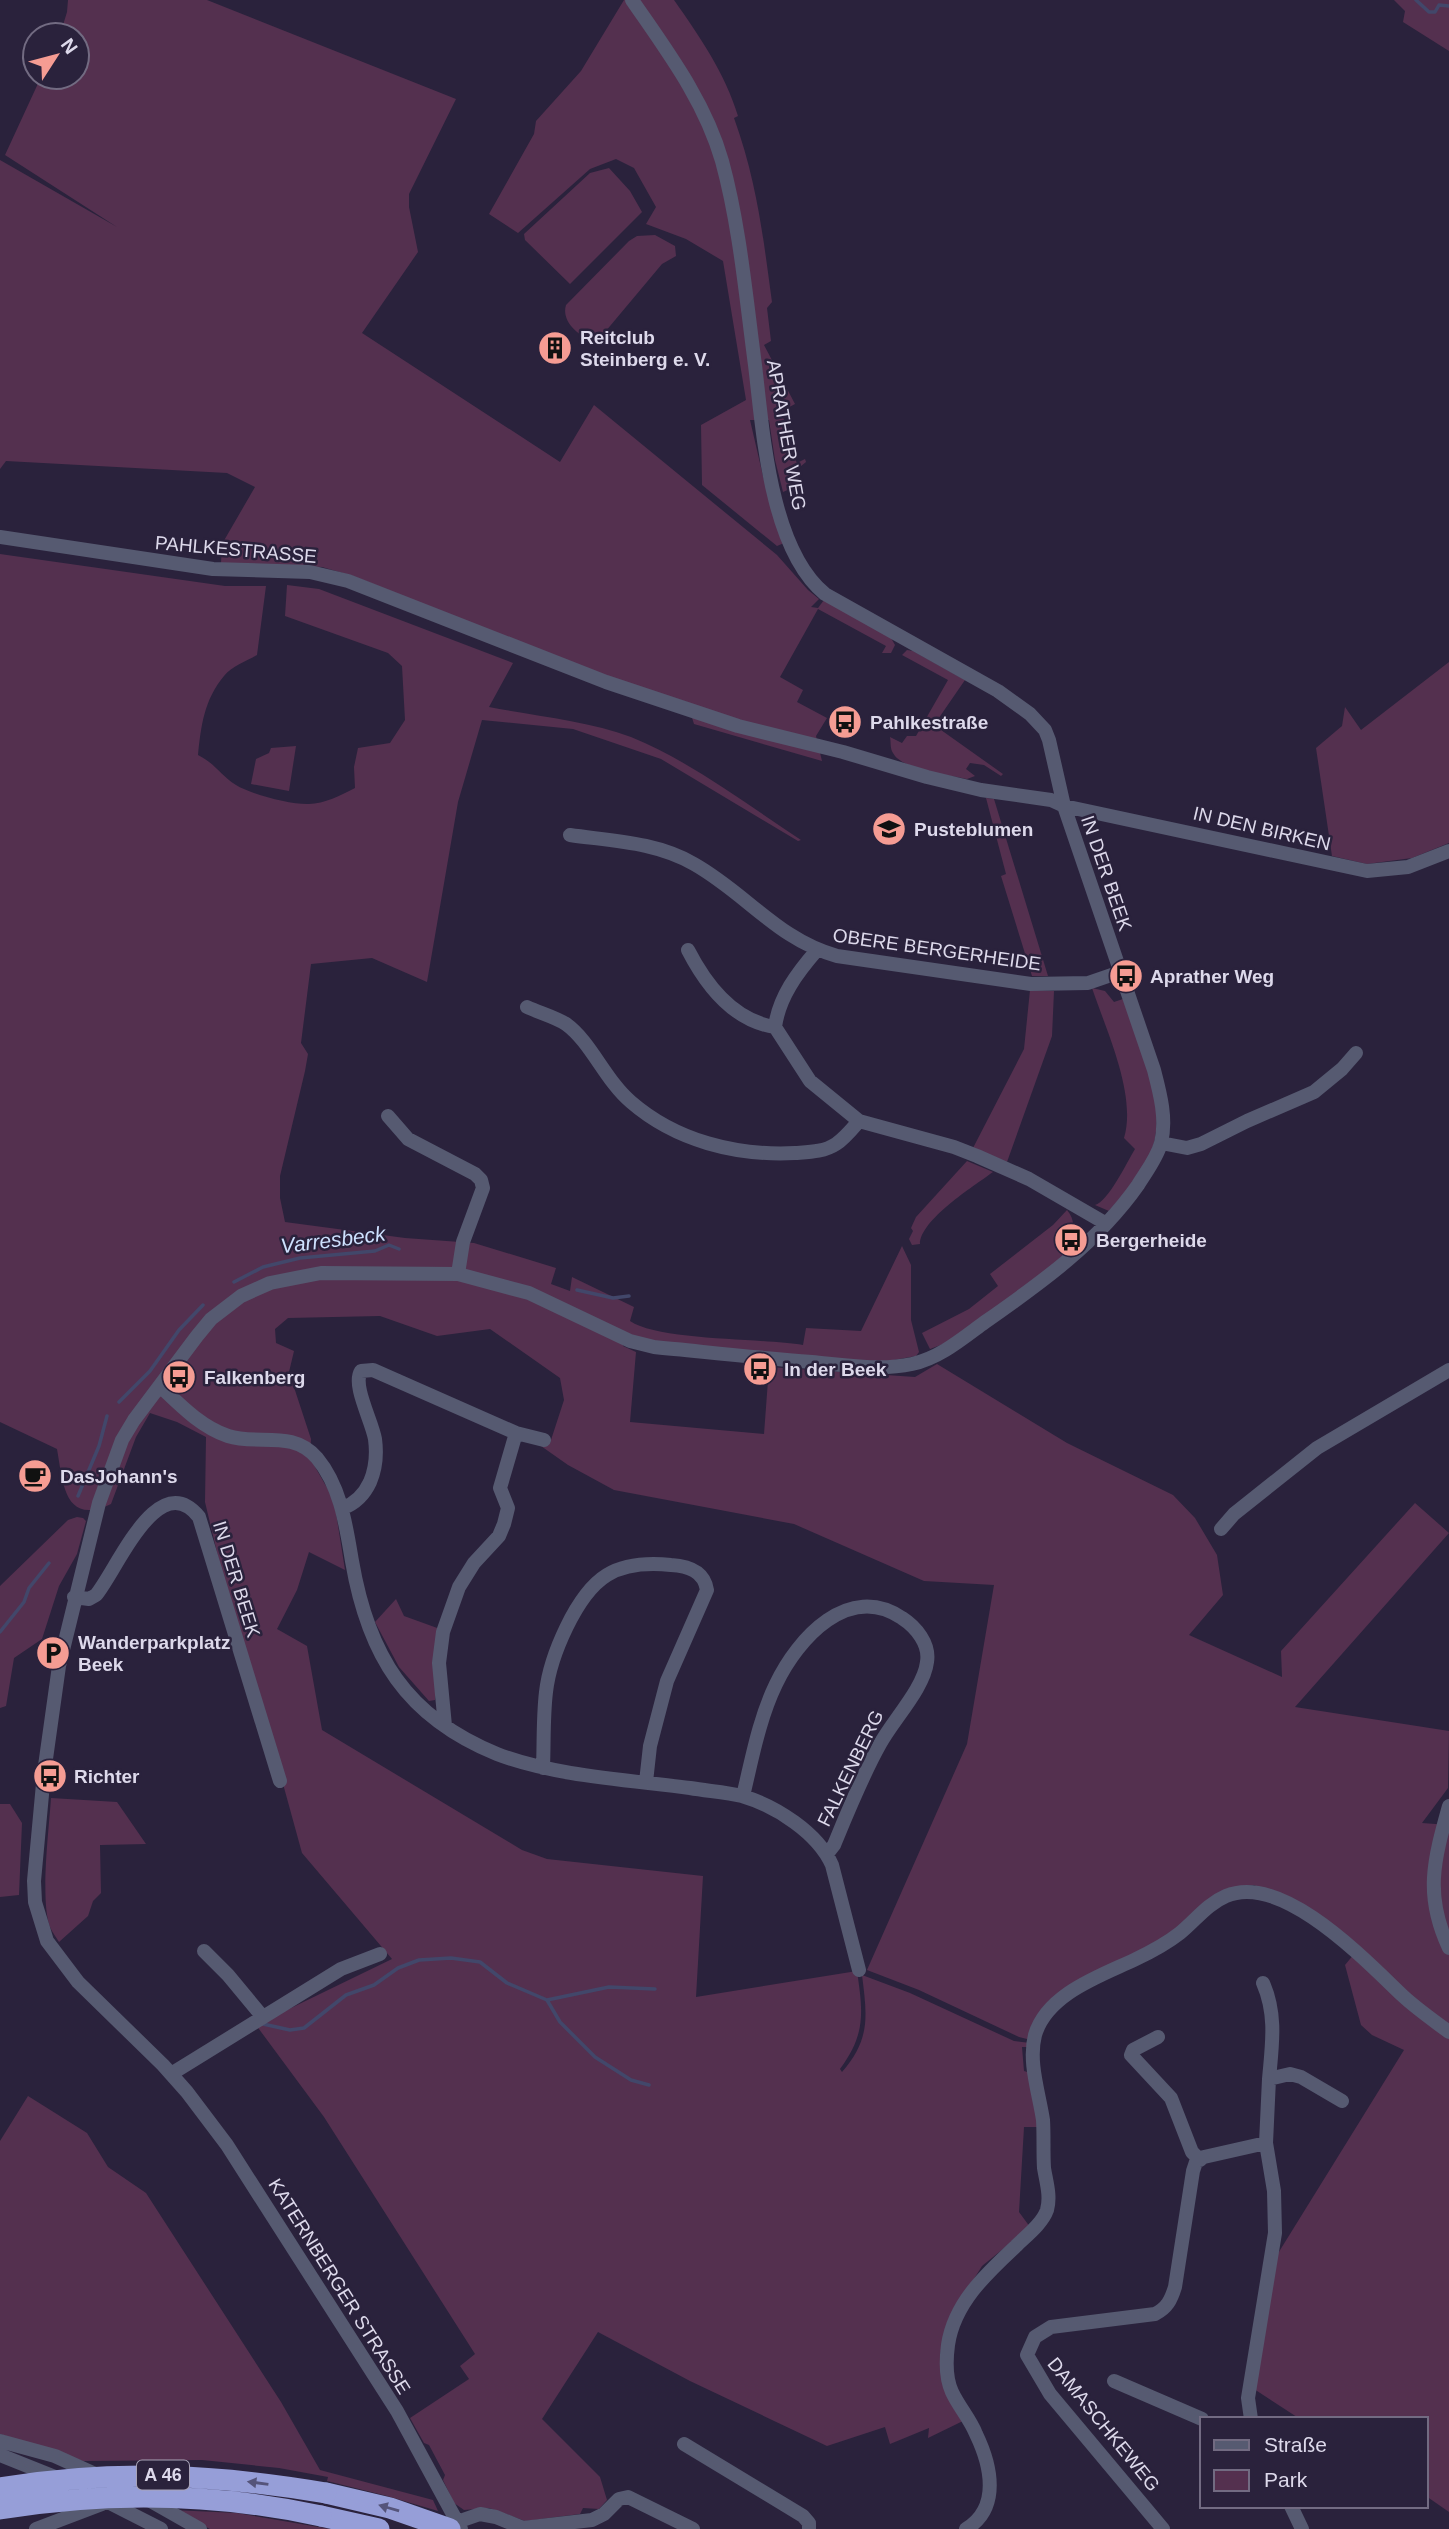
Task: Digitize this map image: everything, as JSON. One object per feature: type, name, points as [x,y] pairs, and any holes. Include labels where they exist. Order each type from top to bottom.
[{"type":"highway","name":"A 46","points":[[0,2488],[99,2476],[170,2475],[233,2479],[326,2493],[456,2527]]},
{"type":"highway","name":"A 46","points":[[0,2510],[84,2498],[152,2496],[241,2501],[379,2529]]},
{"type":"street","name":"APRATHER WEG","points":[[632,0],[707,118],[721,159],[742,270],[766,451],[781,520],[800,565],[810,582],[825,594],[998,691],[1038,722],[1049,740],[1064,806]]},
{"type":"street","name":"PAHLKESTRASSE","points":[[0,537],[213,569],[296,571],[348,581],[606,682],[738,726],[843,752],[927,777],[981,790],[1051,800],[1064,806]]},
{"type":"street","name":"IN DEN BIRKEN","points":[[1064,806],[1367,871],[1408,867],[1449,851]]},
{"type":"street","name":"IN DER BEEK","points":[[52,1950],[40,1923],[34,1881],[51,1719],[74,1597],[113,1462],[134,1420],[211,1319],[227,1305],[256,1288],[320,1273],[458,1275],[529,1293],[630,1341],[654,1347],[841,1365],[895,1367],[913,1364],[943,1352],[1042,1282],[1126,1202],[1153,1161],[1161,1143],[1161,1098],[1154,1070],[1064,806]]},
{"type":"street","name":"OBERE BERGERHEIDE","points":[[570,835],[646,845],[694,863],[793,939],[817,950],[859,960],[1031,985],[1087,983],[1120,972]]},
{"type":"street","points":[[688,950],[698,970],[733,1008],[762,1025],[775,1027]]},
{"type":"street","points":[[817,950],[788,989],[775,1027],[810,1081],[859,1121],[934,1141],[977,1156],[1029,1179],[1105,1223]]},
{"type":"street","points":[[527,1007],[565,1023],[578,1035],[618,1090],[633,1104],[675,1131],[705,1143],[740,1152],[776,1154],[819,1151],[835,1145],[859,1121]]},
{"type":"street","points":[[1161,1143],[1186,1149],[1201,1144],[1314,1091],[1356,1053]]},
{"type":"street","points":[[388,1116],[408,1139],[475,1174],[481,1181],[482,1191],[463,1242],[458,1275]]},
{"type":"street","points":[[343,1508],[360,1497],[370,1482],[375,1464],[373,1430],[358,1380],[361,1371],[373,1370],[516,1433],[544,1440]]},
{"type":"street","points":[[1221,1529],[1234,1514],[1317,1448],[1449,1370]]},
{"type":"street","name":"FALKENBERG","points":[[160,1386],[198,1420],[226,1435],[257,1440],[280,1438],[301,1444],[316,1457],[324,1467],[343,1508],[358,1597],[380,1656],[407,1692],[444,1726],[498,1754],[542,1768],[743,1796],[785,1816],[827,1854],[859,1970]]},
{"type":"street","points":[[444,1726],[439,1663],[443,1632],[459,1587],[474,1563],[499,1536],[508,1508],[500,1488],[516,1433]]},
{"type":"street","name":"IN DER BEEK","points":[[74,1597],[89,1599],[96,1595],[137,1530],[157,1511],[174,1502],[191,1507],[199,1517],[280,1781]]},
{"type":"street","points":[[542,1768],[546,1689],[562,1635],[575,1612],[598,1582],[617,1570],[650,1564],[680,1565],[701,1575],[707,1590],[667,1681],[650,1746],[646,1782]]},
{"type":"street","name":"FALKENBERG","points":[[743,1796],[775,1685],[799,1647],[835,1615],[851,1607],[880,1606],[904,1619],[914,1627],[925,1643],[928,1651],[927,1666],[880,1744],[834,1845],[827,1854]]},
{"type":"street","points":[[1449,1806],[1432,1882],[1437,1921],[1449,1948]]},
{"type":"street","points":[[966,2529],[990,2502],[991,2478],[977,2435],[952,2393],[948,2380],[948,2345],[957,2317],[981,2279],[1030,2233],[1046,2212],[1048,2194],[1043,2121],[1033,2054],[1036,2031],[1056,2004],[1084,1984],[1163,1946],[1220,1899],[1239,1892],[1253,1891],[1292,1906],[1322,1924],[1354,1949],[1405,1998],[1449,2032]]},
{"type":"street","name":"KATERNBERGER STRASSE","points":[[52,1950],[78,1982],[171,2074],[228,2145],[397,2411],[449,2506],[456,2527]]},
{"type":"street","points":[[204,1951],[262,2016]]},
{"type":"street","points":[[171,2074],[341,1969],[380,1954]]},
{"type":"street","points":[[1251,2417],[1248,2398],[1275,2233],[1274,2191],[1266,2143],[1274,2028],[1270,2000],[1262,1983]]},
{"type":"street","points":[[1158,2037],[1133,2050],[1130,2055],[1171,2098],[1192,2152],[1200,2160],[1266,2143]]},
{"type":"street","points":[[1269,2079],[1290,2074],[1301,2077],[1342,2101]]},
{"type":"street","name":"DAMASCHKEWEG","points":[[1163,2529],[1050,2394],[1027,2355],[1035,2337],[1051,2327],[1155,2314],[1164,2310],[1175,2287],[1193,2171],[1196,2162],[1200,2160]]},
{"type":"street","name":"DAMASCHKEWEG","points":[[1114,2381],[1200,2418]]},
{"type":"street","points":[[0,2441],[55,2456],[94,2473],[127,2488],[200,2529]]},
{"type":"street","points":[[684,2444],[803,2516],[809,2529]]},
{"type":"street","points":[[0,2455],[52,2475],[161,2529]]},
{"type":"street","points":[[456,2527],[473,2516],[489,2515],[518,2527],[530,2528],[592,2520],[604,2514],[619,2499],[628,2497],[693,2529]]},
{"type":"street","points":[[36,2529],[106,2502]]},
{"type":"street","points":[[1293,2508],[1302,2529]]},
{"type":"green space","points":[[68,0],[207,0],[456,99],[409,194],[418,252],[362,333],[560,462],[594,405],[777,555],[819,599],[811,607],[818,608],[824,600],[891,638],[895,645],[891,653],[882,653],[886,646],[818,609],[780,677],[803,690],[797,702],[827,718],[816,736],[822,761],[694,724],[687,702],[616,681],[353,576],[322,567],[221,563],[222,544],[255,487],[227,473],[6,461],[0,469],[0,160],[117,227],[5,155],[35,91],[91,91],[91,21],[64,21]]},
{"type":"green space","points":[[624,0],[674,0],[719,70],[738,116],[734,118],[754,187],[772,302],[767,308],[771,341],[764,345],[795,404],[780,412],[791,433],[784,437],[797,463],[805,459],[806,462],[795,471],[801,484],[783,492],[769,420],[750,420],[763,476],[784,543],[777,546],[702,485],[701,425],[746,400],[723,261],[686,239],[646,224],[656,207],[634,168],[616,159],[590,169],[518,233],[489,214],[534,134],[536,121],[581,71]]},
{"type":"green space","points":[[1394,0],[1449,0],[1449,51],[1403,22],[1405,11]]},
{"type":"green space","points":[[609,168],[630,191],[642,212],[570,284],[525,240],[524,234],[590,173]]},
{"type":"green space","points":[[655,235],[675,246],[676,256],[662,264],[600,338],[593,341],[582,336],[568,322],[566,305],[629,241],[637,236]]},
{"type":"green space","points":[[0,554],[225,586],[266,586],[257,655],[231,669],[217,685],[205,714],[198,755],[231,781],[251,792],[282,801],[315,804],[355,788],[354,767],[358,748],[390,743],[405,720],[402,666],[388,653],[285,616],[287,585],[319,589],[513,663],[489,707],[579,723],[631,737],[697,771],[801,840],[798,841],[661,759],[573,729],[482,720],[458,802],[427,982],[372,958],[311,964],[301,1043],[308,1054],[280,1176],[280,1198],[285,1222],[405,1238],[474,1243],[556,1268],[551,1284],[570,1291],[572,1277],[634,1307],[630,1321],[644,1327],[687,1336],[803,1345],[806,1328],[861,1331],[902,1246],[911,1265],[911,1320],[919,1352],[916,1356],[888,1361],[856,1361],[659,1344],[627,1334],[623,1346],[636,1352],[630,1422],[764,1434],[769,1367],[915,1377],[937,1364],[1067,1443],[1173,1495],[1195,1518],[1217,1555],[1223,1595],[1189,1635],[1282,1677],[1281,1651],[1415,1503],[1449,1533],[1295,1707],[1449,1731],[1448,1788],[1422,1823],[1449,1825],[1449,2512],[1428,2497],[1428,2417],[1297,2417],[1254,2389],[1277,2255],[1404,2050],[1372,2035],[1361,2025],[1345,1965],[1359,1948],[1264,1890],[1254,1885],[1239,1887],[1177,1930],[1084,1981],[1031,2040],[867,1970],[967,1744],[994,1585],[924,1581],[794,1524],[614,1490],[568,1465],[531,1439],[550,1443],[564,1400],[560,1378],[490,1329],[437,1336],[380,1316],[288,1318],[275,1329],[276,1343],[294,1351],[289,1372],[311,1439],[310,1458],[334,1500],[345,1570],[309,1552],[297,1590],[277,1629],[307,1646],[322,1730],[522,1850],[547,1859],[703,1876],[696,1997],[857,1971],[861,1999],[860,2022],[854,2045],[840,2069],[842,2072],[858,2049],[865,2026],[862,1975],[910,1993],[1014,2041],[1030,2043],[1030,2047],[1022,2047],[1024,2071],[1034,2074],[1041,2127],[1024,2127],[1019,2212],[1030,2227],[982,2266],[954,2311],[940,2354],[946,2387],[965,2420],[928,2438],[929,2428],[890,2444],[885,2427],[827,2446],[690,2381],[598,2332],[542,2419],[600,2477],[607,2500],[599,2509],[583,2508],[580,2514],[525,2521],[489,2508],[464,2510],[454,2503],[443,2480],[445,2475],[410,2418],[469,2379],[460,2366],[475,2354],[324,2117],[256,2025],[392,1959],[302,1853],[266,1722],[236,1632],[205,1502],[206,1437],[177,1422],[150,1413],[136,1437],[111,1504],[84,1509],[75,1505],[64,1487],[57,1449],[0,1422]]},
{"type":"green space","points":[[907,650],[965,680],[934,725],[1003,774],[1001,776],[984,765],[970,763],[966,769],[975,776],[967,779],[938,773],[906,764],[893,753],[890,737],[902,743],[907,736],[916,736],[948,680],[902,655]]},
{"type":"green space","points":[[1449,662],[1449,843],[1412,858],[1367,864],[1332,856],[1316,748],[1342,726],[1345,707],[1361,730]]},
{"type":"green space","points":[[296,746],[289,791],[251,784],[256,759],[269,753],[271,748]]},
{"type":"green space","points":[[986,798],[994,799],[1048,976],[1032,976],[1001,876],[1006,874]]},
{"type":"green space","points":[[1092,988],[1105,991],[1114,1002],[1123,999],[1151,1078],[1157,1120],[1155,1140],[1148,1160],[1109,1211],[1095,1205],[1106,1197],[1135,1149],[1124,1138],[1127,1121],[1123,1083]]},
{"type":"green space","points":[[1030,990],[1054,991],[1052,1036],[1007,1162],[973,1148],[1024,1049]]},
{"type":"green space","points":[[967,1161],[993,1172],[938,1214],[922,1235],[920,1244],[912,1245],[909,1239],[916,1217]]},
{"type":"green space","points":[[1067,1210],[1073,1227],[1066,1243],[1084,1229],[1085,1238],[1047,1271],[946,1343],[930,1349],[922,1333],[969,1309],[998,1286],[990,1274],[1053,1225]]},
{"type":"green space","points":[[77,1517],[86,1521],[77,1554],[59,1586],[42,1639],[14,1658],[6,1706],[0,1708],[0,1586],[68,1520]]},
{"type":"green space","points":[[396,1599],[404,1616],[440,1629],[435,1700],[429,1701],[399,1667],[375,1622]]},
{"type":"green space","points":[[51,1798],[117,1802],[146,1844],[100,1845],[101,1893],[93,1901],[88,1916],[59,1942],[50,1927],[46,1900]]},
{"type":"green space","points":[[0,1804],[10,1804],[22,1823],[19,1895],[0,1897]]},
{"type":"green space","points":[[28,2096],[87,2133],[108,2167],[146,2193],[281,2402],[320,2470],[433,2500],[438,2511],[327,2481],[328,2477],[279,2468],[202,2460],[83,2461],[0,2434],[0,2141]]},
{"type":"green space","points":[[173,2510],[237,2513],[330,2529],[210,2529]]},
{"type":"waterway","points":[[1416,0],[1429,12],[1435,12],[1439,5],[1449,6]]},
{"type":"waterway","name":"Varresbeck","points":[[234,1282],[263,1267],[300,1258],[375,1251],[389,1245],[399,1249]]},
{"type":"waterway","name":"Varresbeck","points":[[577,1290],[613,1298],[629,1296]]},
{"type":"waterway","name":"Varresbeck","points":[[119,1402],[150,1371],[179,1330],[203,1305]]},
{"type":"waterway","name":"Varresbeck","points":[[78,1496],[99,1446],[107,1416]]},
{"type":"waterway","name":"Varresbeck","points":[[0,1632],[24,1602],[29,1588],[49,1563]]},
{"type":"waterway","points":[[263,2024],[290,2030],[304,2028],[346,1995],[374,1985],[398,1968],[419,1960],[451,1958],[480,1962],[507,1983],[547,2000],[560,2022],[595,2057],[631,2080],[649,2085]]},
{"type":"waterway","points":[[547,2000],[609,1987],[655,1989]]},
{"type":"place","name":"Reitclub Steinberg e. V.","points":[[555,348]]},
{"type":"place","name":"Pahlkestraße","points":[[845,722]]},
{"type":"place","name":"Pusteblumen","points":[[889,829]]},
{"type":"place","name":"Aprather Weg","points":[[1126,976]]},
{"type":"place","name":"Bergerheide","points":[[1071,1240]]},
{"type":"place","name":"In der Beek","points":[[760,1369]]},
{"type":"place","name":"Falkenberg","points":[[179,1377]]},
{"type":"place","name":"DasJohann's","points":[[35,1476]]},
{"type":"place","name":"Wanderparkplatz Beek","points":[[53,1653]]},
{"type":"place","name":"Richter","points":[[50,1776]]}]
